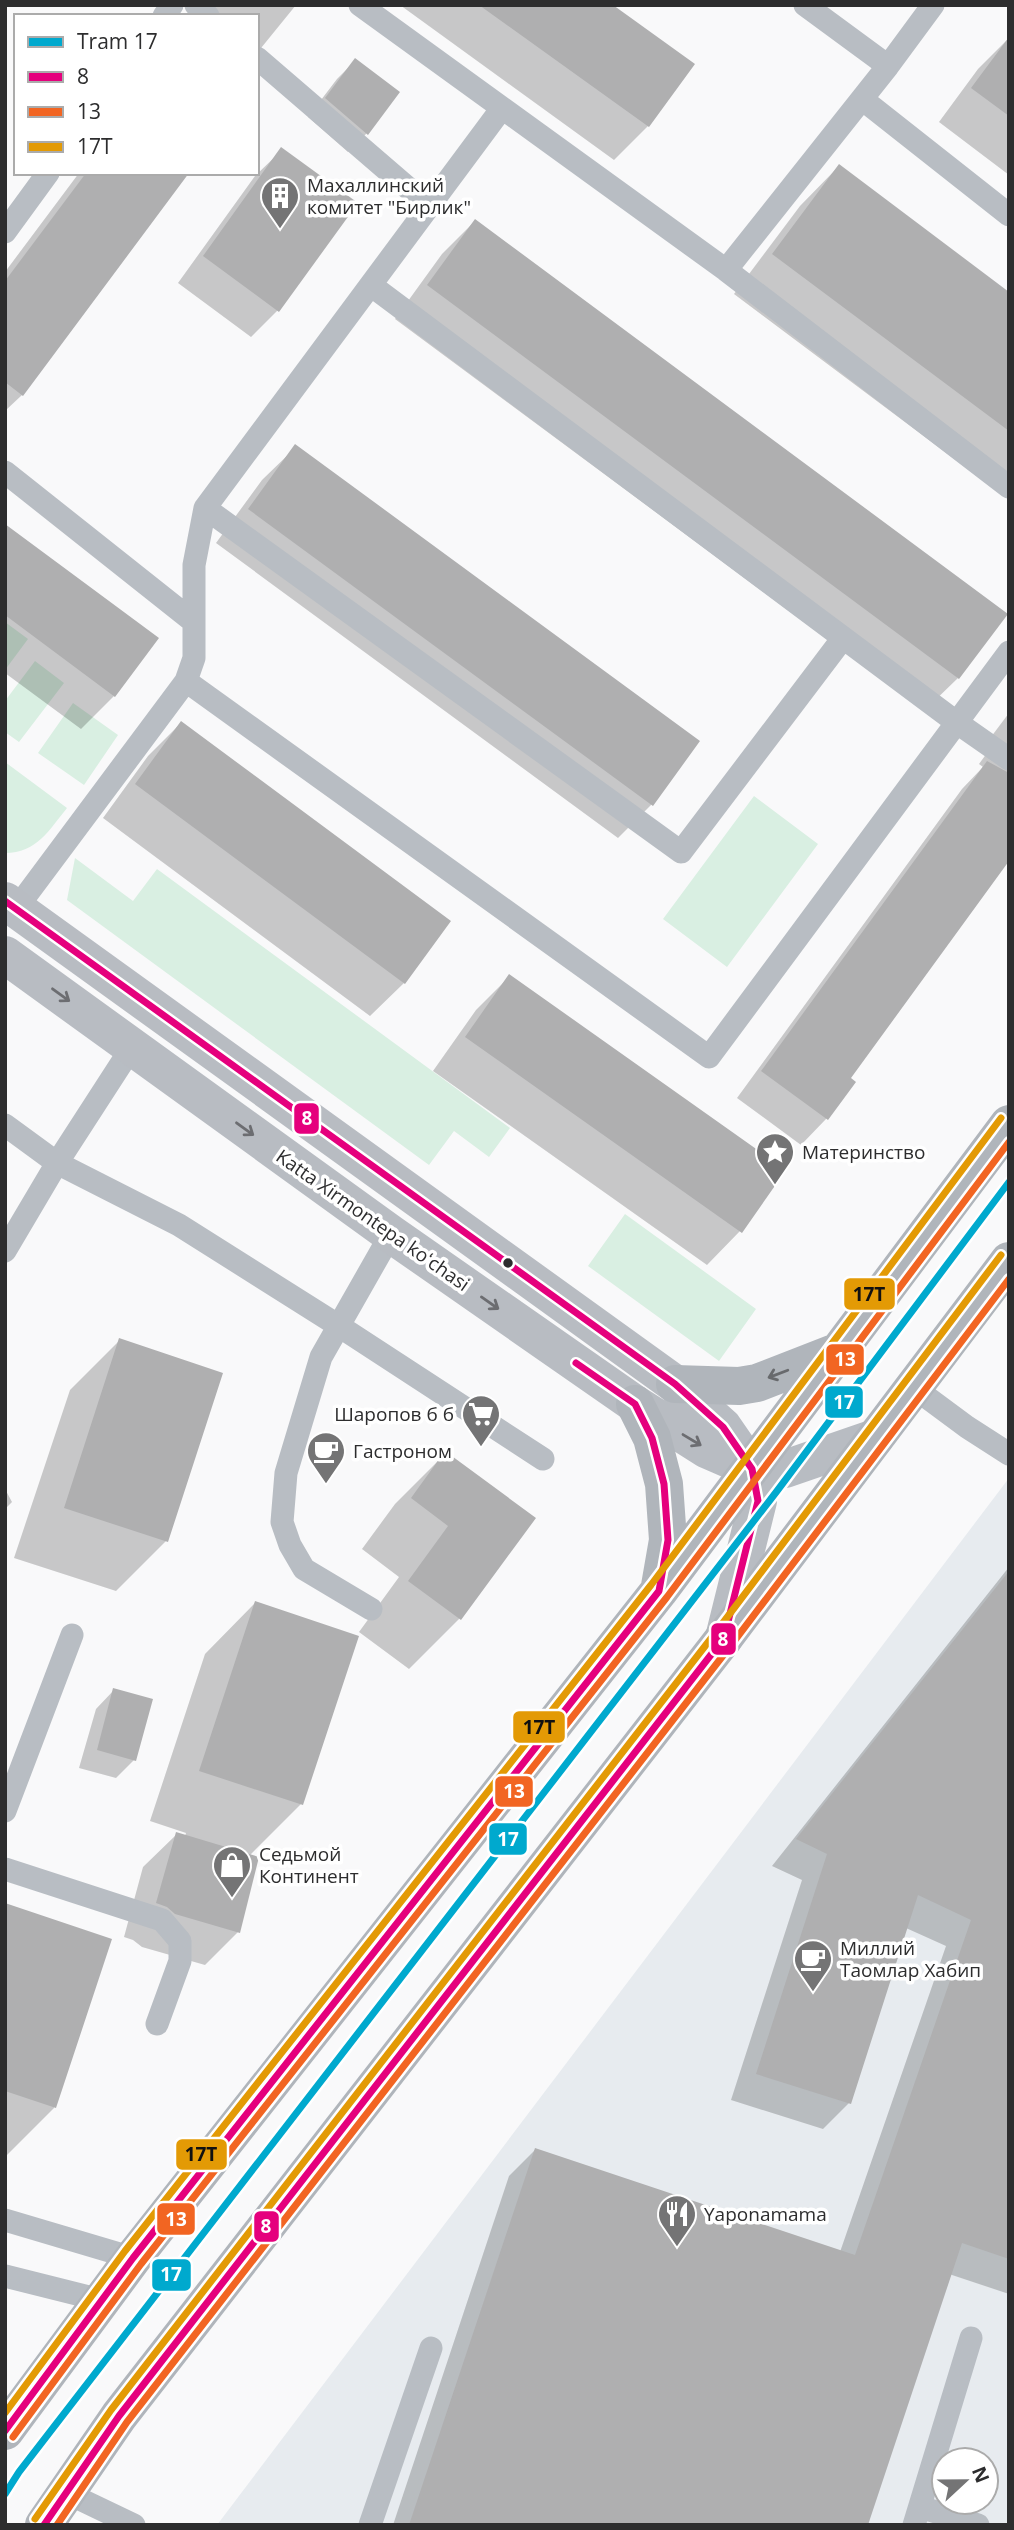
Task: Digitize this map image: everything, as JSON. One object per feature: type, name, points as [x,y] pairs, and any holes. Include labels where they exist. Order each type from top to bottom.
[{"type":"main road","points":[[11,905],[674,1384],[723,1427],[752,1469],[758,1500],[724,1637]]},
{"type":"main road","name":"Katta Xirmontepa koʻchasi","points":[[5,955],[391,1234],[635,1405],[706,1449],[752,1469],[785,1469],[875,1438]]},
{"type":"main road","points":[[5,2431],[133,2258],[659,1591],[1009,1124]]},
{"type":"main road","points":[[44,2525],[119,2416],[724,1637],[1009,1261]]},
{"type":"main road","points":[[674,1384],[738,1386],[757,1383],[842,1350]]},
{"type":"main road","points":[[635,1405],[652,1438],[664,1484],[668,1540],[659,1591]]},
{"type":"lane","points":[[360,5],[726,270],[1009,487]]},
{"type":"lane","points":[[805,5],[888,66]]},
{"type":"lane","points":[[726,270],[862,100],[933,5]]},
{"type":"lane","points":[[259,60],[430,207]]},
{"type":"lane","points":[[862,100],[1009,215]]},
{"type":"lane","points":[[11,905],[187,681],[194,658],[194,565],[205,508],[502,108]]},
{"type":"lane","points":[[5,232],[47,175]]},
{"type":"lane","points":[[372,286],[1009,759]]},
{"type":"lane","points":[[5,472],[194,622]]},
{"type":"lane","points":[[205,508],[681,852],[843,638]]},
{"type":"lane","points":[[187,681],[709,1057],[1009,652]]},
{"type":"lane","points":[[5,1251],[57,1163],[132,1046]]},
{"type":"lane","points":[[5,1125],[57,1163],[179,1225],[543,1459]]},
{"type":"lane","points":[[371,1609],[304,1569],[290,1545],[282,1522],[286,1473],[321,1357],[391,1234]]},
{"type":"lane","points":[[913,1387],[1009,1454]]},
{"type":"lane","points":[[5,1811],[72,1635]]},
{"type":"lane","points":[[5,1869],[162,1920],[180,1941],[180,1961],[157,2024]]},
{"type":"lane","points":[[5,2220],[133,2258]]},
{"type":"lane","points":[[5,2276],[101,2301]]},
{"type":"lane","points":[[971,2338],[917,2516],[978,2525]]},
{"type":"lane","points":[[370,2525],[431,2348]]},
{"type":"lane","points":[[65,2492],[134,2525]]},
{"type":"shaded area","points":[[1009,1478],[1009,2525],[217,2525]]},
{"type":"green space","points":[[5,622],[28,639],[5,670]]},
{"type":"green space","points":[[35,661],[64,683],[19,742],[5,732],[5,701]]},
{"type":"green space","points":[[73,703],[118,735],[84,785],[38,753]]},
{"type":"green space","points":[[5,762],[67,808],[34,845],[5,853]]},
{"type":"green space","points":[[754,796],[818,844],[727,967],[663,919]]},
{"type":"green space","points":[[75,858],[133,901],[157,869],[510,1128],[489,1157],[454,1131],[429,1165],[67,900]]},
{"type":"green space","points":[[625,1214],[756,1309],[719,1361],[588,1266]]},
{"type":"building","points":[[479,5],[613,5],[695,64],[649,127]]},
{"type":"building","points":[[1009,37],[1009,116],[971,88]]},
{"type":"building","points":[[355,58],[400,92],[368,135],[325,98]]},
{"type":"building","name":"Махаллинский комитет \"Бирлик\"","points":[[281,147],[358,203],[279,312],[203,256]]},
{"type":"building","points":[[839,164],[1009,292],[1009,431],[772,254]]},
{"type":"building","points":[[84,175],[188,175],[23,396],[5,382],[5,281]]},
{"type":"building","points":[[475,219],[1008,614],[959,679],[427,285]]},
{"type":"building","points":[[295,444],[700,741],[653,806],[248,509]]},
{"type":"building","points":[[5,524],[159,638],[115,697],[5,615]]},
{"type":"building","points":[[181,721],[451,921],[405,984],[135,784]]},
{"type":"building","points":[[987,761],[1009,773],[1009,861],[851,1078],[856,1082],[828,1120],[761,1071]]},
{"type":"building","points":[[509,974],[786,1170],[742,1233],[465,1037]]},
{"type":"building","points":[[119,1338],[223,1373],[168,1542],[64,1508]]},
{"type":"building","points":[[445,1451],[536,1518],[461,1620],[408,1581],[448,1526],[411,1498]]},
{"type":"building","points":[[1009,1571],[1009,2259],[962,2243],[868,2525],[409,2525],[535,2148],[855,2255],[971,1920],[918,1895],[851,2104],[756,2074],[827,1854],[796,1839]]},
{"type":"building","points":[[255,1601],[359,1636],[303,1805],[199,1771]]},
{"type":"building","points":[[113,1688],[153,1699],[136,1761],[97,1750]]},
{"type":"building","points":[[176,1832],[259,1857],[240,1933],[175,1914],[156,1903]]},
{"type":"building","points":[[5,1903],[112,1939],[56,2108],[5,2091]]},
{"type":"tram line","name":"17","points":[[5,2494],[19,2472],[777,1491],[1009,1182]]},
{"type":"transit line","name":"8","points":[[5,901],[675,1384],[723,1427],[752,1469],[758,1501],[724,1638],[119,2416],[44,2525]]},
{"type":"transit line","name":"17T","points":[[5,2413],[125,2251],[651,1585],[1001,1118]]},
{"type":"transit line","name":"13","points":[[13,2437],[141,2264],[667,1597],[1009,1142]]},
{"type":"transit line","name":"17T","points":[[35,2519],[111,2410],[716,1632],[1001,1255]]},
{"type":"transit line","name":"13","points":[[57,2525],[127,2422],[732,1644],[1009,1279]]},
{"type":"transit line","name":"8","points":[[5,2431],[133,2258],[659,1591],[668,1540],[664,1484],[652,1438],[635,1404],[576,1363]]},
{"type":"place","name":"Махаллинский комитет \"Бирлик\"","points":[[280,230]]},
{"type":"place","name":"Материнство","points":[[775,1186]]},
{"type":"place","name":"Шаропов б б","points":[[481,1448]]},
{"type":"place","name":"Гастроном","points":[[326,1485]]},
{"type":"place","name":"Седьмой Континент","points":[[232,1899]]},
{"type":"place","name":"Миллий Таомлар Хабип","points":[[813,1993]]},
{"type":"place","name":"Yaponamama","points":[[677,2248]]}]
